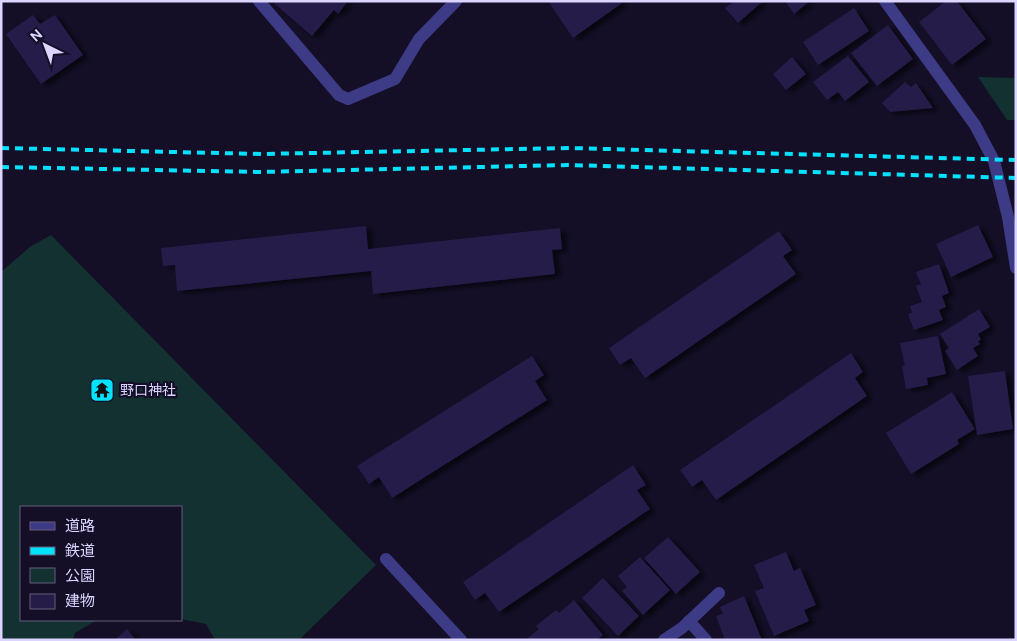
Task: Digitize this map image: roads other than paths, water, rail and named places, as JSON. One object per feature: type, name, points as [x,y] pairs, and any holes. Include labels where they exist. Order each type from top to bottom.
[{"type":"street","points":[[259,1],[338,95],[348,99],[395,79],[419,39],[456,1]]},
{"type":"street","points":[[885,1],[975,125],[994,161],[1012,218],[1016,268]]},
{"type":"street","points":[[386,559],[461,640]]},
{"type":"street","points":[[664,640],[682,628],[719,593]]},
{"type":"street","points":[[689,621],[706,640]]},
{"type":"railway","points":[[1,148],[261,154],[569,148],[1016,160]]},
{"type":"railway","points":[[1,167],[260,172],[568,165],[1016,178]]},
{"type":"place","name":"野口神社","points":[[102,390]]}]
